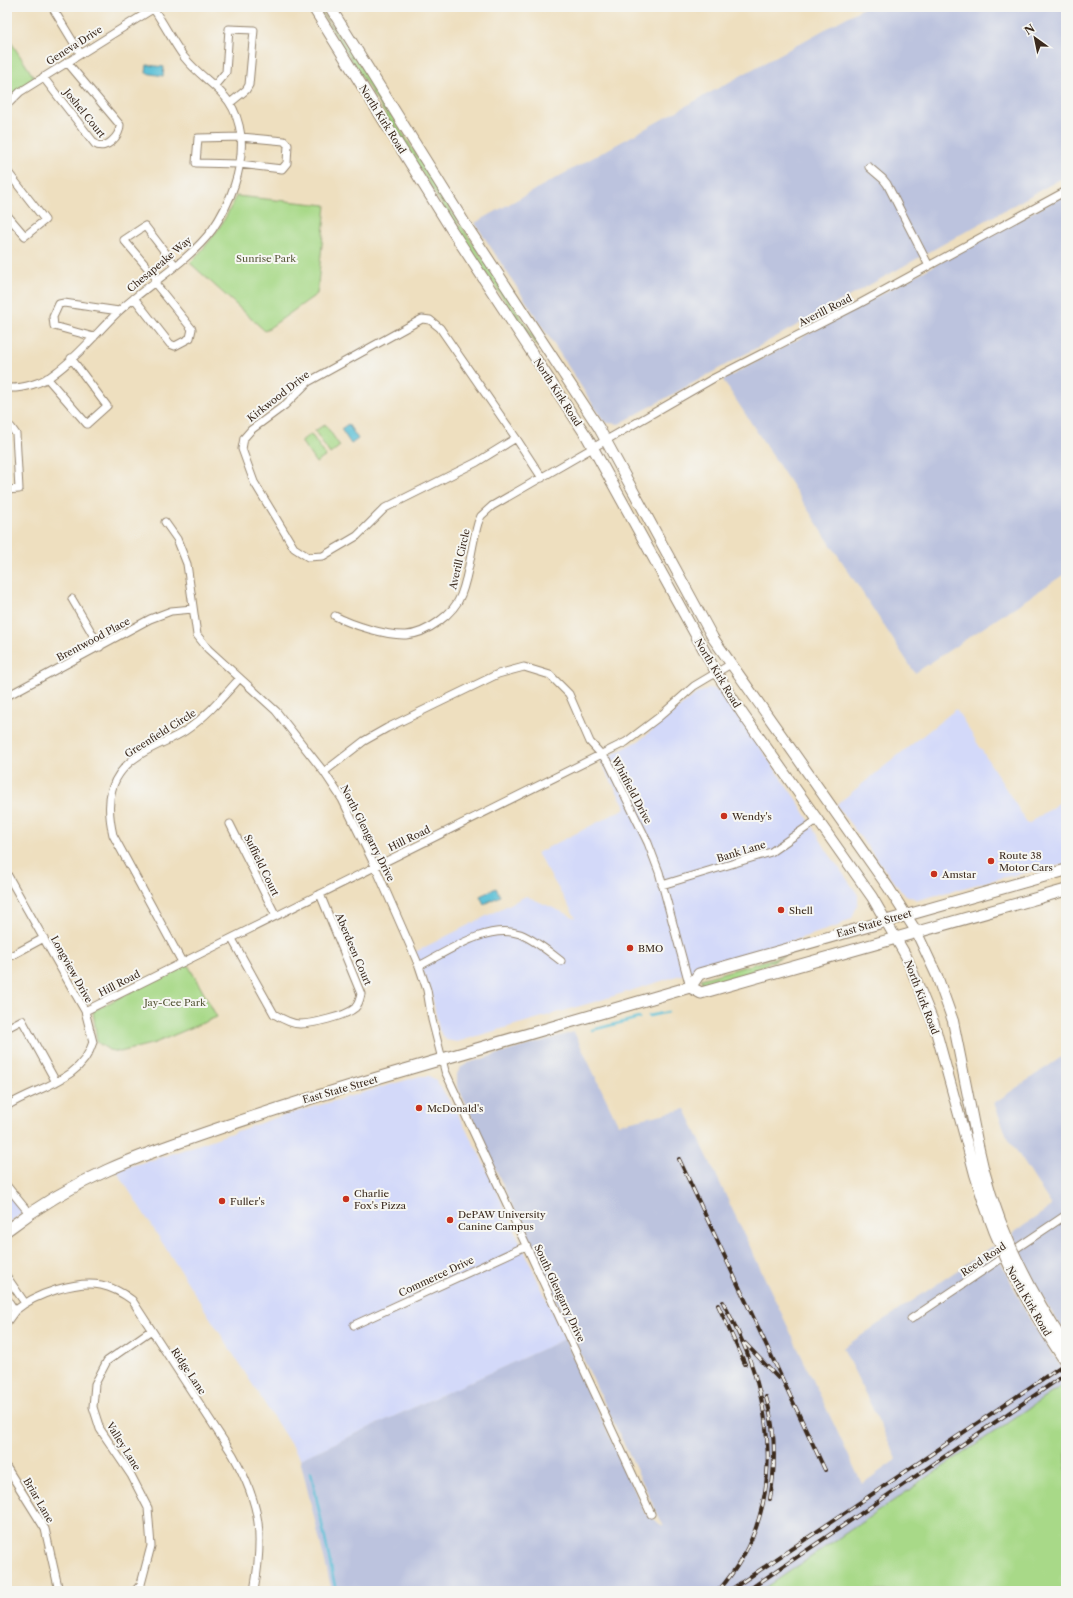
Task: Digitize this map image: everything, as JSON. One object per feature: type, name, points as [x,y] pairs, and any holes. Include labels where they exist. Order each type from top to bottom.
[{"type":"main road","name":"North Kirk Road","points":[[313,7],[451,229],[558,390],[594,448],[716,672],[742,713],[872,898],[895,937],[913,970],[930,1014],[972,1142],[1010,1246],[1039,1304],[1066,1346]]},
{"type":"main road","name":"North Kirk Road","points":[[330,7],[464,222],[571,383],[606,441],[696,607],[731,664],[906,914],[916,931],[937,976],[953,1020],[972,1142],[984,1207],[1007,1264],[1027,1303],[1066,1363]]},
{"type":"main road","name":"East State Street","points":[[7,1230],[29,1213],[78,1183],[127,1160],[307,1098],[690,987],[699,974],[906,914],[1066,870]]},
{"type":"main road","name":"East State Street","points":[[690,987],[701,993],[916,931],[1066,890]]},
{"type":"street","points":[[52,7],[80,53]]},
{"type":"street","name":"Geneva Drive","points":[[7,104],[20,92],[154,8]]},
{"type":"street","name":"Chesapeake Way","points":[[7,388],[35,384],[55,374],[118,312],[190,252],[211,231],[224,211],[233,190],[239,164],[241,137],[239,124],[230,103],[215,85],[184,57],[154,8]]},
{"type":"street","points":[[215,85],[226,72],[229,29],[254,30],[249,85],[246,90],[230,103]]},
{"type":"street","name":"Joshel Court","points":[[43,77],[95,144],[100,146],[107,144],[118,133],[120,128],[118,122],[67,62]]},
{"type":"street","points":[[241,137],[284,141],[288,145],[287,163],[282,169],[239,164],[196,163],[198,138],[241,137]]},
{"type":"street","points":[[868,167],[887,184],[930,266]]},
{"type":"street","points":[[7,172],[45,220],[24,236],[7,215]]},
{"type":"street","name":"Averill Road","points":[[594,448],[714,378],[851,308],[1066,191]]},
{"type":"street","points":[[134,298],[170,344],[175,346],[190,338],[192,329],[124,240],[145,226],[175,265]]},
{"type":"street","points":[[94,337],[54,326],[53,317],[56,308],[64,303],[118,312]]},
{"type":"street","name":"Kirkwood Drive","points":[[516,438],[477,462],[386,508],[348,542],[323,556],[316,557],[308,557],[301,554],[289,541],[254,482],[242,448],[244,438],[251,430],[285,405],[308,382],[422,319],[430,320],[440,328],[516,438],[542,478]]},
{"type":"street","points":[[47,378],[87,424],[107,406],[71,358]]},
{"type":"street","points":[[7,426],[11,427],[16,434],[19,489],[7,490]]},
{"type":"street","name":"Averill Circle","points":[[335,616],[351,624],[406,635],[423,630],[443,618],[450,612],[461,595],[481,516],[499,501],[594,448]]},
{"type":"street","name":"North Glengarry Drive","points":[[165,522],[177,539],[187,564],[197,635],[208,649],[239,679],[276,711],[324,772],[342,799],[375,866],[419,966],[427,990],[441,1059]]},
{"type":"street","points":[[72,599],[100,647]]},
{"type":"street","name":"Brentwood Place","points":[[7,696],[150,619],[171,611],[193,609]]},
{"type":"street","name":"Hill Road","points":[[85,1012],[182,962],[601,754],[633,736],[659,717],[684,694],[716,672],[731,664]]},
{"type":"street","name":"Whitfield Drive","points":[[324,772],[364,741],[387,728],[498,674],[524,667],[550,675],[569,694],[590,742],[609,764],[649,844],[690,987]]},
{"type":"street","name":"Greenfield Circle","points":[[182,962],[113,835],[109,818],[110,792],[120,770],[141,754],[184,732],[205,717],[239,679]]},
{"type":"street","name":"Bank Lane","points":[[662,885],[771,852],[817,820]]},
{"type":"street","name":"Suffield Court","points":[[230,824],[276,916]]},
{"type":"street","name":"Longview Drive","points":[[7,874],[85,1012],[93,1042],[92,1047],[76,1070],[56,1082],[7,1106]]},
{"type":"street","name":"Aberdeen Court","points":[[232,938],[274,1014],[286,1021],[299,1024],[312,1023],[346,1013],[354,1009],[362,994],[320,894]]},
{"type":"street","points":[[419,966],[478,937],[498,932],[519,934],[536,942],[561,961]]},
{"type":"street","points":[[7,958],[44,938]]},
{"type":"street","points":[[7,1028],[22,1020],[56,1082]]},
{"type":"street","name":"South Glengarry Drive","points":[[441,1059],[445,1072],[651,1514]]},
{"type":"street","points":[[7,1186],[29,1213]]},
{"type":"street","name":"Reed Road","points":[[911,1319],[1066,1215]]},
{"type":"street","name":"Commerce Drive","points":[[354,1325],[526,1246]]},
{"type":"street","points":[[7,1277],[25,1303],[15,1311],[7,1322]]},
{"type":"street","name":"Ridge Lane","points":[[25,1303],[68,1286],[101,1285],[123,1294],[132,1300],[150,1331],[233,1455],[246,1478],[259,1517],[261,1539],[260,1560],[254,1591]]},
{"type":"street","points":[[7,1299],[15,1311]]},
{"type":"street","name":"Valley Lane","points":[[135,1591],[140,1584],[151,1546],[148,1508],[131,1475],[100,1429],[93,1407],[95,1384],[107,1361],[150,1331]]},
{"type":"street","name":"Briar Lane","points":[[7,1468],[45,1529],[59,1591]]},
{"type":"shaded area","points":[[865,7],[1066,7],[1066,176],[619,424],[608,423],[603,420],[475,223]]},
{"type":"shaded area","points":[[1066,194],[1066,573],[915,673],[723,380]]},
{"type":"shaded area","points":[[710,688],[720,691],[723,694],[800,805],[827,851],[858,895],[858,903],[852,918],[838,926],[777,946],[601,1000],[457,1042],[446,1040],[439,1030],[431,991],[415,952],[526,896],[576,918],[537,853],[626,808],[600,761],[640,740],[696,694]]},
{"type":"shaded area","points":[[956,709],[1028,824],[1066,798],[1066,864],[1001,878],[918,900],[901,891],[836,805]]},
{"type":"shaded area","points":[[574,1032],[618,1124],[685,1109],[862,1484],[897,1459],[843,1348],[993,1246],[1029,1318],[1066,1374],[1066,1383],[761,1591],[332,1591],[300,1459],[565,1339],[645,1513],[664,1527],[573,1338],[457,1085],[457,1074],[460,1068],[468,1063]]},
{"type":"shaded area","points":[[1066,1054],[1066,1334],[1043,1299],[1012,1234],[1052,1206],[1007,1136],[994,1103]]},
{"type":"shaded area","points":[[420,1076],[429,1076],[436,1080],[456,1111],[481,1157],[565,1339],[300,1459],[116,1170],[165,1156],[275,1118]]},
{"type":"shaded area","points":[[7,1190],[24,1212],[7,1224]]},
{"type":"green space","points":[[318,7],[361,66],[459,223],[455,225]]},
{"type":"green space","points":[[7,36],[35,79],[7,100]]},
{"type":"green space","name":"Sunrise Park","points":[[236,196],[326,205],[317,294],[265,331],[190,263],[216,232],[227,215]]},
{"type":"green space","points":[[461,225],[553,367],[479,264],[456,228]]},
{"type":"green space","points":[[325,424],[340,446],[330,454],[315,431]]},
{"type":"green space","points":[[311,434],[326,456],[316,463],[301,441]]},
{"type":"green space","points":[[785,955],[744,975],[711,984],[702,983],[701,979]]},
{"type":"green space","name":"Jay-Cee Park","points":[[187,963],[217,1017],[155,1043],[120,1052],[109,1050],[97,1042],[93,1011]]},
{"type":"green space","points":[[1066,1383],[1066,1591],[761,1591]]},
{"type":"water","points":[[147,65],[164,67],[163,76],[146,73]]},
{"type":"water","points":[[348,424],[358,439],[351,444],[341,429]]},
{"type":"water","points":[[496,888],[500,896],[484,904],[480,896]]},
{"type":"waterway","points":[[649,1016],[668,1012]]},
{"type":"waterway","points":[[592,1030],[639,1018]]},
{"type":"waterway","points":[[311,1472],[336,1591]]},
{"type":"railway","points":[[679,1159],[825,1470]]},
{"type":"railway","points":[[718,1591],[738,1565],[752,1537],[762,1508],[767,1478],[768,1447],[758,1385],[748,1355],[723,1302]]},
{"type":"railway","points":[[718,1305],[745,1364]]},
{"type":"railway","points":[[745,1343],[778,1378]]},
{"type":"railway","points":[[729,1591],[1066,1363]]},
{"type":"railway","points":[[747,1591],[1066,1374]]},
{"type":"railway","points":[[766,1397],[772,1422],[774,1448],[770,1499]]},
{"type":"place","name":"Wendy's","points":[[724,816]]},
{"type":"place","name":"Route 38 Motor Cars","points":[[991,861]]},
{"type":"place","name":"Amstar","points":[[934,874]]},
{"type":"place","name":"Shell","points":[[781,910]]},
{"type":"place","name":"BMO","points":[[630,948]]},
{"type":"place","name":"McDonald's","points":[[419,1108]]},
{"type":"place","name":"Charlie Fox's Pizza","points":[[346,1199]]},
{"type":"place","name":"Fuller's","points":[[222,1201]]},
{"type":"place","name":"DePAW University Canine Campus","points":[[450,1220]]}]
